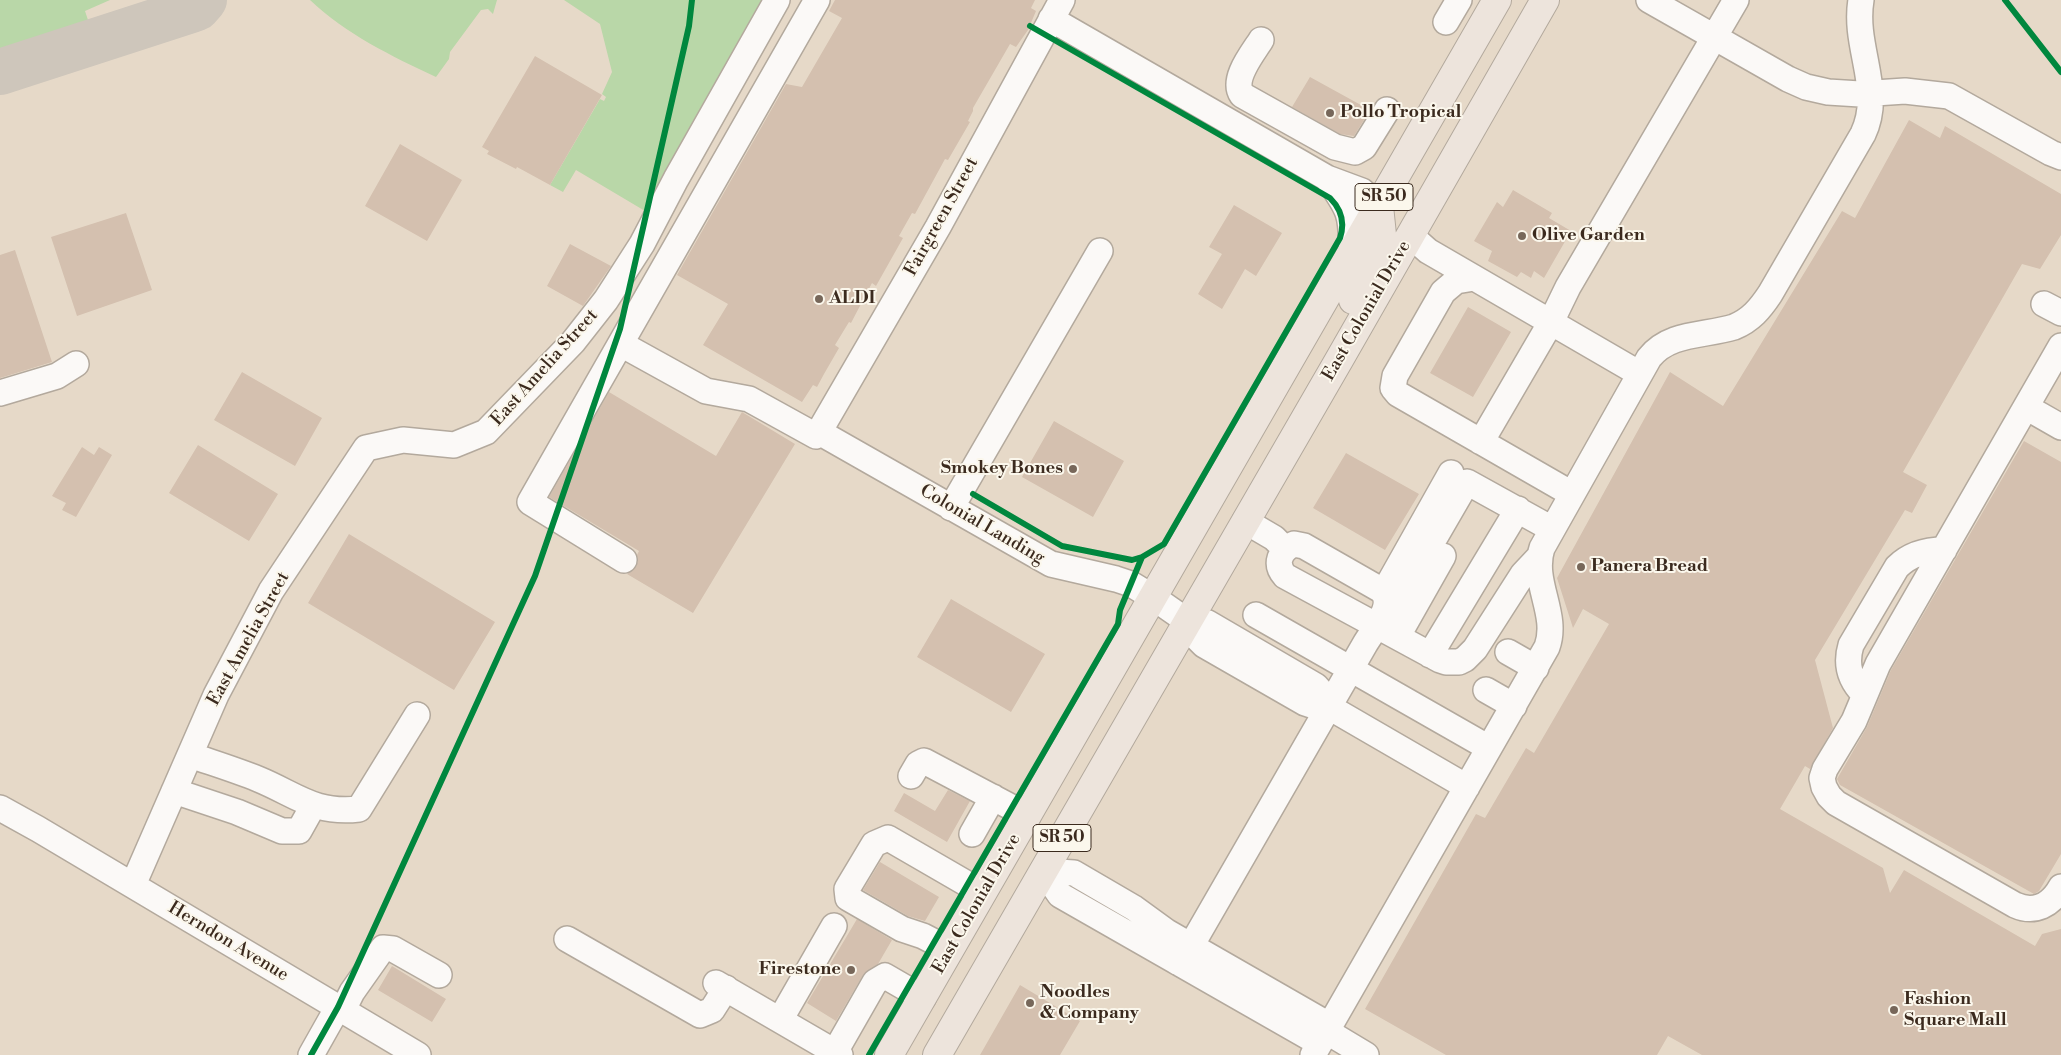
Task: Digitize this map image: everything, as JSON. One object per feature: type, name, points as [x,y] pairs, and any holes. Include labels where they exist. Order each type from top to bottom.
[{"type":"highway","name":"East Colonial Drive","points":[[889,1055],[1497,0]]},
{"type":"highway","points":[[1410,235],[1406,192],[1514,7],[1514,0]]},
{"type":"highway","name":"East Colonial Drive","points":[[937,1055],[1545,0]]},
{"type":"highway","points":[[1339,360],[1336,337],[1337,329],[1381,245],[1382,235],[1379,206]]},
{"type":"street","name":"East Amelia Street","points":[[133,885],[216,695],[272,592],[366,448],[404,440],[454,445],[486,432],[573,342],[606,300],[642,244],[676,179],[777,0]]},
{"type":"street","points":[[624,560],[530,502],[818,0]]},
{"type":"street","points":[[1446,22],[1459,0]]},
{"type":"street","points":[[1649,0],[1788,79],[1806,87],[1838,93],[1905,91],[1949,96],[2051,153],[2061,156]]},
{"type":"street","points":[[1481,442],[1551,322],[1568,287],[1736,0]]},
{"type":"street","points":[[1386,596],[1304,546],[1294,544],[1285,549],[1279,560],[1278,566],[1285,576],[1430,655],[1452,663],[1465,659],[1471,654],[1523,574],[1539,557],[1552,529],[1649,358],[1662,345],[1675,339],[1734,327],[1751,318],[1763,306],[1863,134],[1870,118],[1871,93],[1861,34],[1861,0]]},
{"type":"street","points":[[1057,9],[1327,178],[1362,191],[1379,206]]},
{"type":"street","name":"Fairgreen Street","points":[[817,434],[938,227],[1057,9]]},
{"type":"street","points":[[1262,40],[1238,85],[1242,95],[1335,147],[1354,152],[1364,147],[1386,110]]},
{"type":"street","points":[[1327,178],[1343,201],[1349,214],[1352,226],[1351,254]]},
{"type":"street","points":[[1410,235],[1428,251],[1640,374]]},
{"type":"street","points":[[951,508],[1100,251]]},
{"type":"street","points":[[1474,278],[1456,282],[1443,292],[1392,384],[1398,394],[1572,494]]},
{"type":"street","name":"Colonial Landing","points":[[621,344],[706,390],[749,400],[817,434],[1051,564],[1116,579],[1131,584],[1154,598]]},
{"type":"street","points":[[2057,361],[2026,406],[1878,664],[1854,721],[1823,773],[1823,783],[1829,796],[1845,808],[2020,907],[2033,909],[2045,906],[2055,897],[2061,887]]},
{"type":"street","points":[[0,393],[57,376],[76,364]]},
{"type":"street","points":[[2026,406],[2061,426]]},
{"type":"street","points":[[1466,481],[1552,529]]},
{"type":"street","points":[[1386,631],[1386,596],[1466,481]]},
{"type":"street","points":[[1184,954],[1350,669],[1386,631],[1466,481]]},
{"type":"street","points":[[1430,655],[1518,509]]},
{"type":"street","points":[[1245,521],[1274,538],[1285,549]]},
{"type":"street","points":[[1322,1039],[1547,648],[1551,632],[1539,575],[1539,557]]},
{"type":"street","points":[[1154,598],[1187,621],[1193,634],[1204,645],[1305,703],[1316,707],[1329,707],[1467,787]]},
{"type":"street","points":[[1256,615],[1490,748]]},
{"type":"street","points":[[1508,652],[1536,668]]},
{"type":"street","points":[[1486,690],[1514,706]]},
{"type":"street","points":[[190,754],[259,780],[313,806],[342,811],[359,809],[417,715]]},
{"type":"street","points":[[911,776],[918,764],[924,761],[1028,816]]},
{"type":"street","points":[[174,791],[237,812],[282,831],[299,831],[313,806]]},
{"type":"street","name":"Herndon Avenue","points":[[0,797],[38,828]]},
{"type":"street","points":[[972,834],[993,797]]},
{"type":"street","name":"Herndon Avenue","points":[[0,808],[38,828],[418,1055]]},
{"type":"street","points":[[950,950],[923,936],[902,929],[848,898],[847,889],[874,844],[888,838],[983,893]]},
{"type":"street","points":[[1043,871],[1060,895],[1184,954],[1322,1039],[1366,1055]]},
{"type":"street","points":[[780,1020],[834,926]]},
{"type":"street","points":[[567,939],[700,1015],[712,1010],[721,985],[837,1053],[875,982],[885,976],[923,998]]},
{"type":"street","points":[[311,1055],[383,948],[393,949],[439,975]]},
{"type":"green space","points":[[0,0],[110,0],[85,11],[90,26],[0,56]]},
{"type":"green space","points":[[310,0],[497,0],[493,14],[488,9],[481,10],[450,52],[449,59],[436,77],[354,34]]},
{"type":"green space","points":[[564,0],[772,0],[645,211],[576,170],[563,192],[550,185],[600,99],[604,101],[606,97],[602,94],[612,72],[600,24]]},
{"type":"building","points":[[835,0],[1035,0],[1031,8],[1036,11],[1028,30],[1016,47],[1010,44],[973,108],[968,121],[970,122],[948,160],[945,159],[915,214],[912,213],[899,236],[903,238],[876,286],[872,283],[851,323],[849,322],[835,345],[839,348],[817,387],[813,385],[802,402],[703,345],[728,304],[677,275],[786,84],[802,87],[842,18],[829,11]]},
{"type":"building","points":[[535,56],[602,95],[550,185],[517,167],[516,169],[487,154],[489,151],[482,147]]},
{"type":"building","name":"Pollo Tropical","points":[[1310,77],[1370,110],[1354,136],[1340,134],[1292,107]]},
{"type":"building","points":[[1909,120],[1940,138],[1945,126],[2061,194],[2061,235],[2040,269],[2022,264],[1903,472],[1927,485],[1912,513],[1905,510],[1815,660],[1833,728],[1810,769],[1805,766],[1780,809],[1883,868],[1890,893],[1904,870],[2035,946],[2042,934],[2061,929],[2061,1055],[1702,1055],[1668,1036],[1657,1055],[1446,1055],[1365,1009],[1476,814],[1485,818],[1526,748],[1534,753],[1609,624],[1583,609],[1573,628],[1557,578],[1670,372],[1723,406],[1842,211],[1855,218]]},
{"type":"building","points":[[400,144],[462,180],[427,241],[365,206]]},
{"type":"building","name":"Olive Garden","points":[[1513,190],[1552,213],[1549,218],[1571,231],[1544,278],[1534,271],[1531,278],[1521,272],[1517,277],[1488,261],[1492,251],[1474,241],[1497,202],[1503,207]]},
{"type":"building","points":[[1234,205],[1282,233],[1256,276],[1245,269],[1222,309],[1198,294],[1222,254],[1209,247]]},
{"type":"building","points":[[126,213],[152,290],[77,316],[51,237]]},
{"type":"building","points":[[570,244],[611,266],[583,306],[547,286]]},
{"type":"building","points":[[15,250],[52,362],[0,378],[0,255]]},
{"type":"building","points":[[1468,307],[1511,332],[1473,397],[1430,373]]},
{"type":"building","points":[[242,372],[322,418],[295,466],[214,420]]},
{"type":"building","points":[[609,392],[716,456],[742,412],[795,444],[693,613],[627,574],[636,567],[639,551],[549,497]]},
{"type":"building","name":"Smokey Bones","points":[[1054,421],[1124,461],[1093,517],[1022,477]]},
{"type":"building","points":[[2024,441],[2061,462],[2061,854],[2039,891],[2034,894],[1840,785],[1837,779],[1867,727],[1891,670]]},
{"type":"building","points":[[198,445],[278,494],[249,541],[169,493]]},
{"type":"building","points":[[82,447],[94,455],[99,447],[112,455],[76,517],[62,510],[66,503],[52,496]]},
{"type":"building","points":[[1346,453],[1419,494],[1385,550],[1313,508]]},
{"type":"building","points":[[349,534],[495,622],[454,690],[308,603]]},
{"type":"building","points":[[951,599],[1045,654],[1011,712],[917,657]]},
{"type":"building","points":[[948,790],[970,801],[947,842],[894,811],[904,793],[935,811]]},
{"type":"building","points":[[880,862],[939,897],[925,921],[908,916],[863,890]]},
{"type":"building","name":"Firestone","points":[[857,919],[892,940],[878,964],[863,975],[836,1021],[807,1003]]},
{"type":"building","points":[[392,966],[446,999],[432,1022],[378,990]]},
{"type":"building","name":"Noodles & Company","points":[[1020,985],[1080,1021],[1060,1055],[980,1055]]},
{"type":"taxiway","points":[[0,72],[197,8],[204,0]]},
{"type":"cycle path","points":[[311,1055],[338,1007],[535,576],[620,329],[689,26],[692,0]]},
{"type":"cycle path","points":[[2005,0],[2061,72]]},
{"type":"cycle path","points":[[973,494],[1062,546],[1132,560],[1142,557],[1164,544],[1340,238],[1342,227],[1337,207],[1330,198],[1030,26]]},
{"type":"cycle path","points":[[869,1055],[1118,624],[1120,610],[1142,557]]},
{"type":"place","name":"Pollo Tropical","points":[[1330,113]]},
{"type":"place","name":"Olive Garden","points":[[1522,236]]},
{"type":"place","name":"ALDI","points":[[819,299]]},
{"type":"place","name":"Smokey Bones","points":[[1073,469]]},
{"type":"place","name":"Panera Bread","points":[[1581,567]]},
{"type":"place","name":"Firestone","points":[[851,970]]},
{"type":"place","name":"Noodles & Company","points":[[1030,1003]]},
{"type":"place","name":"Fashion Square Mall","points":[[1894,1010]]}]
